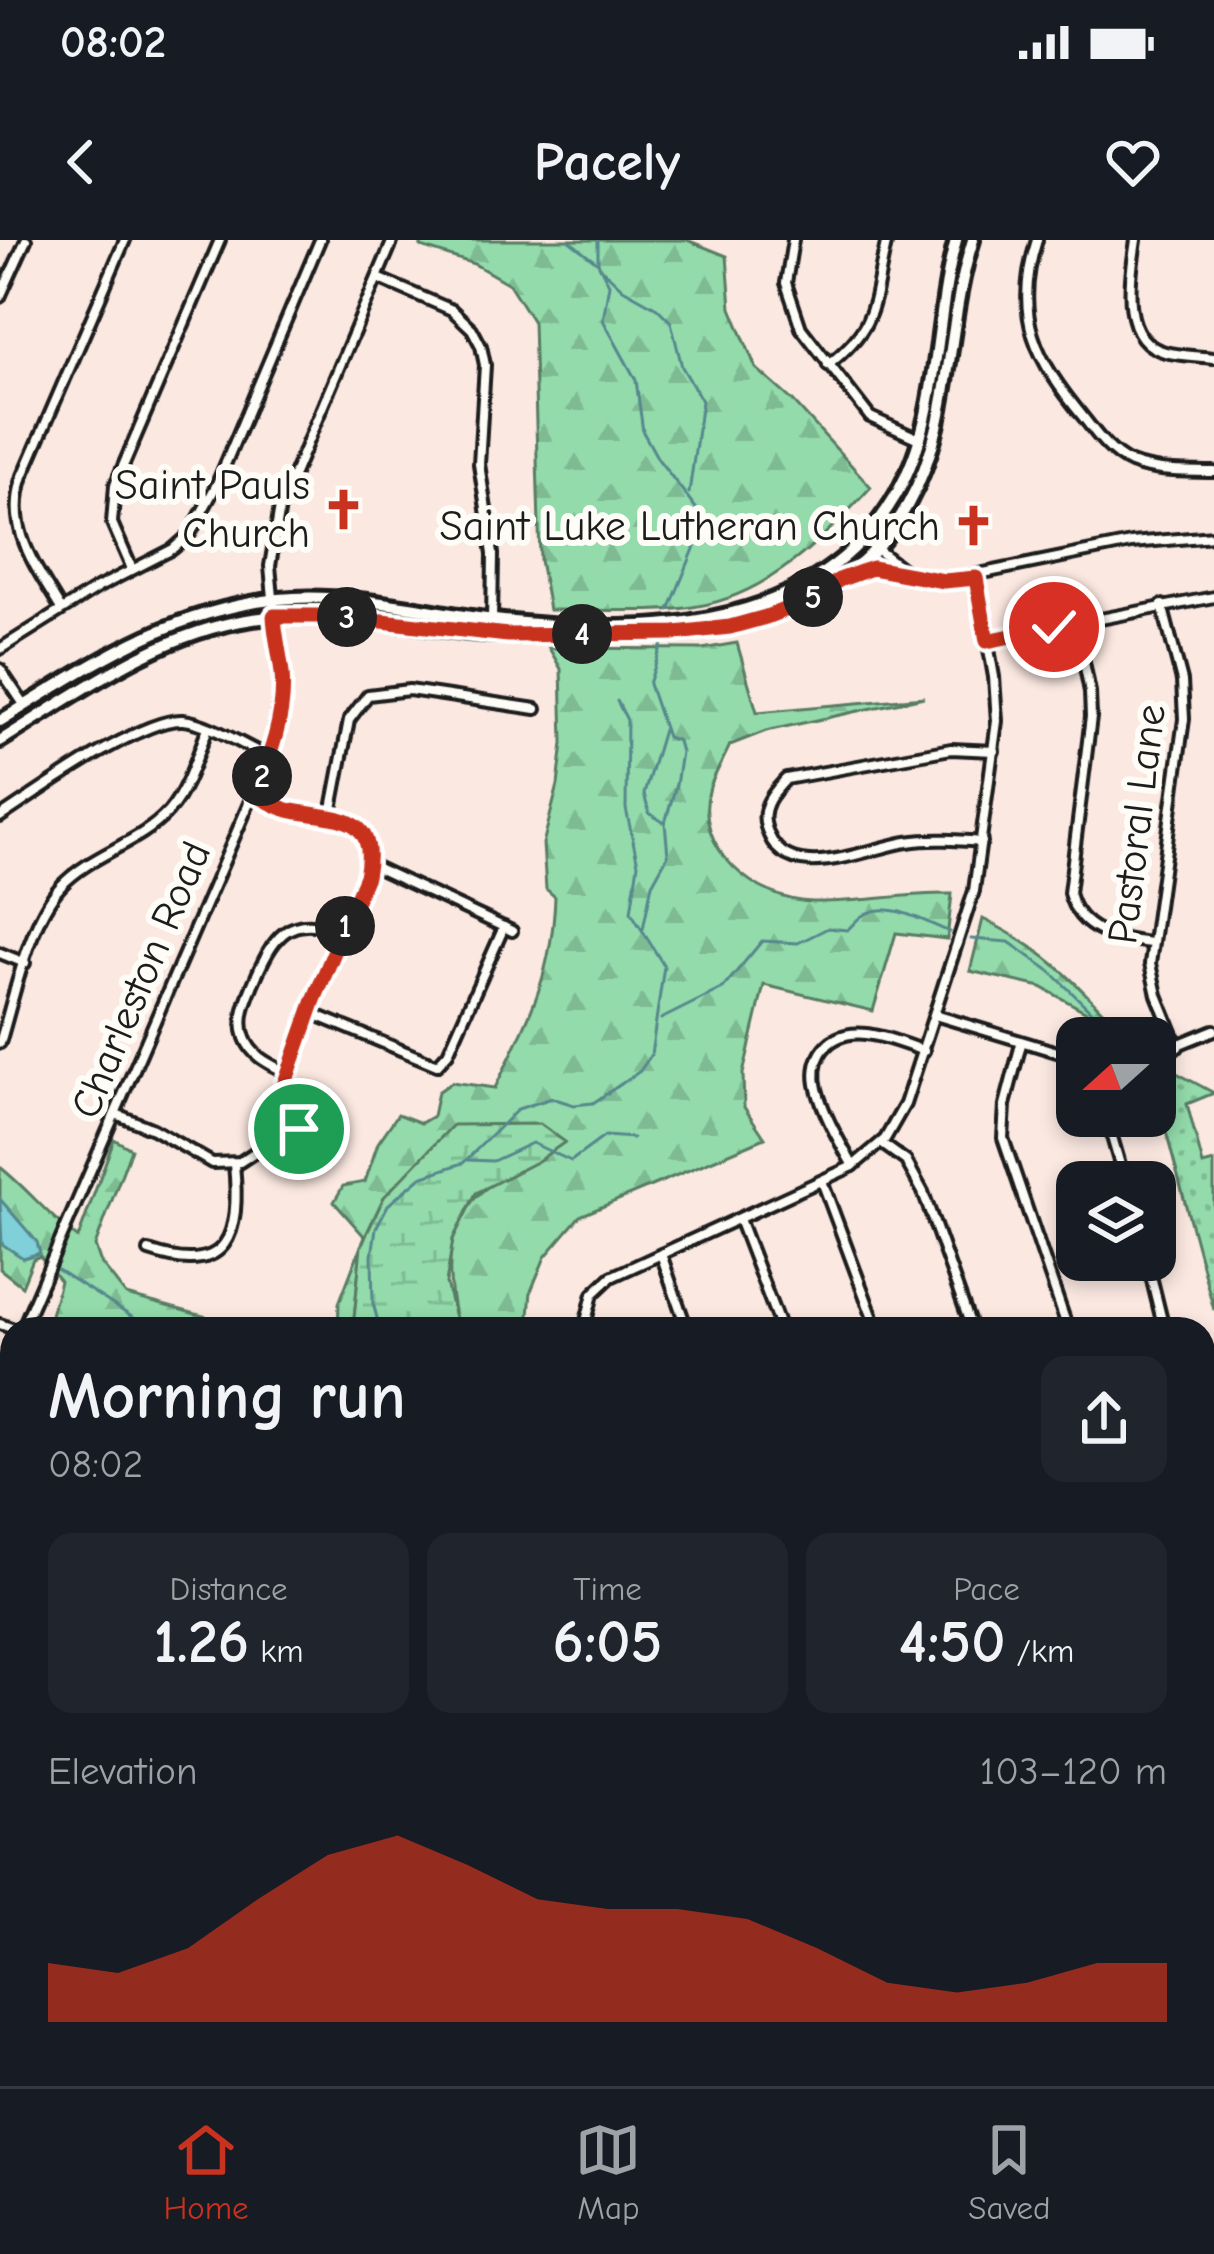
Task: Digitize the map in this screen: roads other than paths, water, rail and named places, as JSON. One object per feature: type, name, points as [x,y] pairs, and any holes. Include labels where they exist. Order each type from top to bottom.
[{"type":"main road","points":[[0,721],[119,649],[172,624],[201,612],[272,600],[365,603],[567,626],[705,621],[782,598],[828,569],[862,538],[896,494],[930,400],[941,306],[956,240]]},
{"type":"main road","points":[[0,741],[184,636],[274,616],[337,616],[491,634],[702,632],[786,610],[839,580],[875,548],[909,503],[933,448],[944,403],[958,289],[973,240]]},
{"type":"street","points":[[0,297],[26,240]]},
{"type":"street","points":[[61,609],[18,533],[16,499],[125,240]]},
{"type":"street","points":[[132,569],[112,523],[116,484],[220,240]]},
{"type":"street","points":[[0,649],[61,609],[173,549],[198,523],[320,240]]},
{"type":"street","name":"Charleston Road","points":[[23,1317],[269,757],[283,676],[272,600],[271,550],[280,507],[393,240]]},
{"type":"street","points":[[793,240],[786,271],[790,306],[800,328],[870,417],[919,439]]},
{"type":"street","points":[[828,365],[852,347],[867,327],[886,240]]},
{"type":"street","points":[[1037,240],[1027,316],[1042,360],[1062,392],[1107,446],[1132,464],[1214,472]]},
{"type":"street","points":[[1136,240],[1132,306],[1140,335],[1164,352],[1214,358]]},
{"type":"street","points":[[378,278],[452,310],[472,329],[481,346],[485,365],[478,464],[493,554],[491,634]]},
{"type":"street","points":[[839,580],[872,568],[944,581],[976,578],[1131,543],[1214,536]]},
{"type":"street","points":[[862,538],[909,574]]},
{"type":"street","points":[[586,1317],[601,1284],[853,1166],[880,1143],[905,1104],[974,891],[982,842],[997,706],[976,578]]},
{"type":"street","points":[[987,641],[1214,597]]},
{"type":"street","name":"Pastoral Lane","points":[[1162,604],[1182,681],[1184,719],[1150,943],[1153,985],[1178,1047]]},
{"type":"street","points":[[1076,622],[1090,692],[1090,717],[1069,893],[1076,912],[1097,930],[1114,938],[1150,943]]},
{"type":"street","points":[[0,669],[25,706]]},
{"type":"street","points":[[331,814],[349,720],[368,695],[410,690],[536,709]]},
{"type":"street","points":[[0,817],[149,728],[181,720],[269,757]]},
{"type":"street","points":[[0,1043],[45,912],[66,881],[172,808],[208,728]]},
{"type":"street","points":[[982,842],[939,838],[815,862],[794,860],[774,848],[763,816],[771,794],[786,779],[951,749],[994,751]]},
{"type":"street","points":[[116,1114],[153,1129],[203,1160],[234,1164],[261,1145],[272,1120],[369,864],[364,836],[350,822],[331,814],[292,811],[254,794]]},
{"type":"street","points":[[310,1012],[437,1065],[448,1053],[508,929],[369,864]]},
{"type":"street","points":[[287,1073],[259,1058],[247,1043],[242,1024],[249,995],[271,944],[286,931],[313,924],[342,933]]},
{"type":"street","points":[[0,953],[25,963]]},
{"type":"street","points":[[935,1015],[1056,1053]]},
{"type":"street","points":[[1178,1047],[1214,1030]]},
{"type":"street","points":[[853,1166],[818,1091],[815,1071],[822,1052],[836,1039],[854,1033],[924,1051]]},
{"type":"street","points":[[1021,1044],[1006,1095],[1003,1138],[1064,1317]]},
{"type":"street","points":[[272,1120],[329,1142]]},
{"type":"street","points":[[880,1143],[906,1161],[923,1192],[968,1317]]},
{"type":"street","points":[[149,1251],[192,1262],[219,1250],[235,1218],[234,1164]]},
{"type":"street","points":[[822,1181],[873,1317]]},
{"type":"street","points":[[739,1219],[776,1317]]},
{"type":"street","points":[[661,1254],[683,1317]]},
{"type":"street","points":[[1152,1281],[1161,1317]]},
{"type":"water","points":[[0,1199],[37,1242],[40,1253],[23,1258],[2,1244]]},
{"type":"waterway","points":[[568,240],[598,263],[609,284],[603,320],[636,380],[643,432],[702,516],[703,527],[669,610]]},
{"type":"waterway","points":[[598,240],[598,262]]},
{"type":"waterway","points":[[603,270],[671,322],[682,367],[702,401],[689,493]]},
{"type":"waterway","points":[[643,929],[652,884],[668,855],[665,823],[681,752],[678,741],[667,737],[649,684],[663,641]]},
{"type":"waterway","points":[[377,1317],[372,1256],[376,1228],[388,1205],[421,1177],[463,1163],[518,1109],[552,1098],[574,1105],[593,1103],[640,1071],[651,1055],[664,966],[631,912],[638,864],[626,809],[627,720],[617,701]]},
{"type":"waterway","points":[[663,730],[644,794],[649,813],[663,822]]},
{"type":"waterway","points":[[661,1019],[723,988],[762,941],[798,943],[828,928],[847,930],[862,916],[883,910],[950,932]]},
{"type":"waterway","points":[[971,939],[1009,942],[1050,971],[1097,1017]]},
{"type":"waterway","points":[[467,1160],[493,1161],[532,1143],[571,1161],[605,1136],[633,1138]]},
{"type":"waterway","points":[[58,1270],[132,1317]]},
{"type":"place","name":"Saint Pauls Church","points":[[344,509]]},
{"type":"place","name":"Saint Luke Lutheran Church","points":[[974,526]]}]
